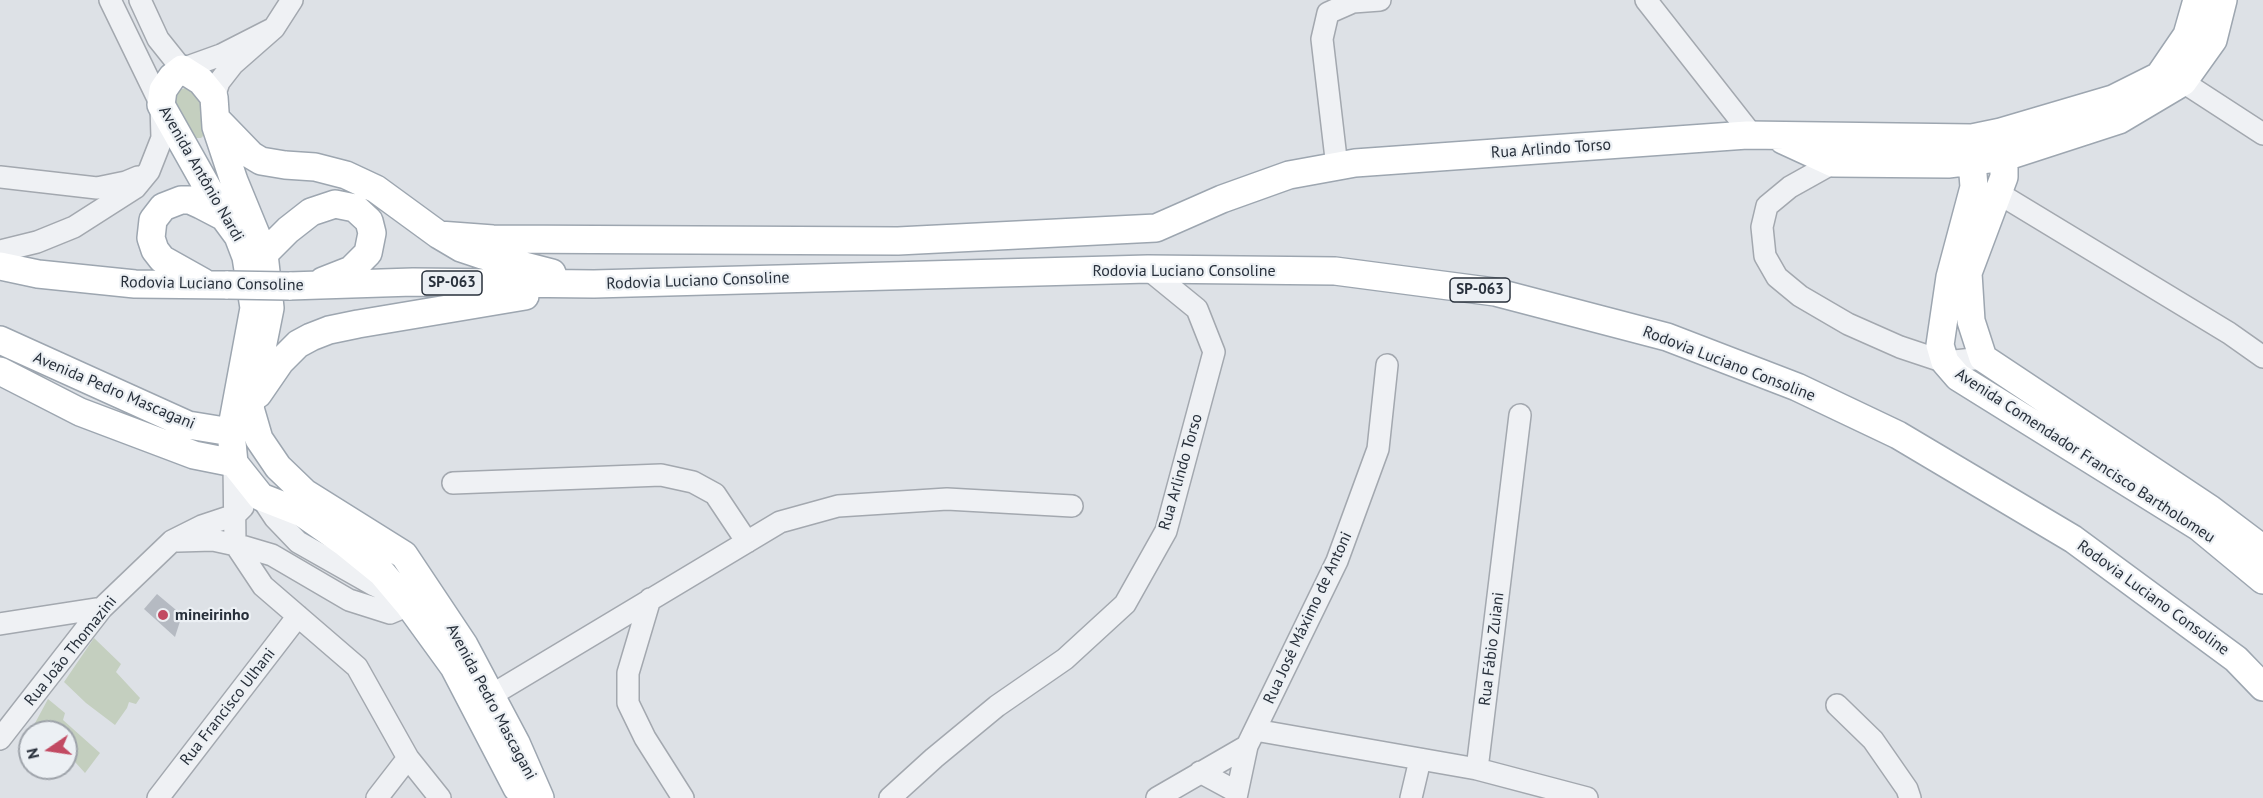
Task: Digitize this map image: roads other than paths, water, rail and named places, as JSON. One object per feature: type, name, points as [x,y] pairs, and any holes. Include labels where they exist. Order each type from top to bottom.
[{"type":"main road","points":[[1764,136],[1833,164],[1948,164],[1979,170],[2003,145],[2113,99],[2159,76],[2187,35],[2197,0]]},
{"type":"main road","points":[[2003,145],[2119,120],[2183,82],[2213,40],[2223,0]]},
{"type":"main road","points":[[161,105],[163,90],[172,77],[182,69]]},
{"type":"main road","name":"Avenida Antônio Nardi","points":[[182,69],[201,81],[215,114],[264,254],[270,308],[250,408]]},
{"type":"main road","name":"Avenida Antônio Nardi","points":[[161,105],[224,217],[238,236],[246,257],[254,308],[231,432],[235,465]]},
{"type":"main road","points":[[183,142],[192,145],[204,144],[211,139],[215,114]]},
{"type":"main road","points":[[215,114],[251,155],[261,161],[331,170],[358,180],[385,195],[439,235],[461,248],[594,284]]},
{"type":"main road","name":"Rua Arlindo Torso","points":[[439,235],[505,239],[898,241],[1156,228],[1222,199],[1289,175],[1355,163],[1764,136],[1979,170]]},
{"type":"main road","name":"Avenida Comendador Francisco Bartholomeu","points":[[1979,170],[2004,177],[2003,145]]},
{"type":"main road","name":"Avenida Comendador Francisco Bartholomeu","points":[[1979,170],[1968,273],[1971,321],[1983,358],[2205,518],[2263,580]]},
{"type":"main road","name":"Avenida Comendador Francisco Bartholomeu","points":[[1979,170],[1950,277],[1940,345],[1945,362],[1958,377],[2263,549]]},
{"type":"main road","points":[[218,284],[162,259],[155,250],[151,228],[153,220],[163,207],[181,200],[190,200],[224,217]]},
{"type":"main road","points":[[264,254],[298,221],[321,208],[335,204],[345,205],[362,213],[369,221],[372,233],[368,253],[351,270],[300,286]]},
{"type":"main road","name":"Rodovia Luciano Consoline","points":[[0,266],[38,274],[135,284],[300,286],[413,282],[594,284],[1149,269],[1335,271],[1495,292],[1667,337],[1797,387],[1898,435],[2073,539],[2236,659],[2263,687]]},
{"type":"main road","points":[[305,493],[278,468],[259,439],[250,408],[270,375],[298,344],[320,334],[358,324],[594,284]]},
{"type":"main road","name":"Avenida Pedro Mascagani","points":[[0,340],[188,425],[231,432]]},
{"type":"main road","name":"Avenida Pedro Mascagani","points":[[0,371],[80,412],[194,455],[235,465]]},
{"type":"main road","points":[[259,439],[235,465],[259,496],[270,489],[305,493]]},
{"type":"main road","name":"Avenida Pedro Mascagani","points":[[305,493],[404,555],[411,594],[454,667],[516,743],[540,798]]},
{"type":"main road","name":"Avenida Pedro Mascagani","points":[[259,496],[302,513],[411,594]]},
{"type":"main road","name":"Avenida Pedro Mascagani","points":[[482,700],[522,798]]},
{"type":"street","name":"Avenida Antônio Nardi","points":[[110,0],[161,105]]},
{"type":"street","name":"Avenida Antônio Nardi","points":[[140,0],[158,39],[182,69]]},
{"type":"street","points":[[215,114],[219,82],[233,64],[274,28],[292,0]]},
{"type":"street","points":[[1337,167],[1322,39],[1328,13],[1353,2],[1380,0]]},
{"type":"street","points":[[1646,0],[1764,136]]},
{"type":"street","points":[[182,69],[221,55],[274,28]]},
{"type":"street","points":[[2183,82],[2263,134]]},
{"type":"street","points":[[0,251],[37,242],[74,227],[135,188],[149,171],[162,138],[161,105]]},
{"type":"street","points":[[1833,164],[1790,187],[1767,206],[1762,227],[1765,256],[1777,277],[1800,296],[1848,324],[1900,347],[1945,362],[1983,358]]},
{"type":"street","points":[[1979,170],[2263,357]]},
{"type":"street","points":[[0,177],[97,188],[126,182],[149,171]]},
{"type":"street","name":"Rua Arlindo Torso","points":[[890,798],[997,706],[1065,659],[1125,604],[1167,531],[1214,352],[1197,309],[1149,269]]},
{"type":"street","name":"Rua José Máximo de Antoni","points":[[1236,795],[1251,738],[1337,561],[1378,449],[1387,365]]},
{"type":"street","name":"Rua Fábio Zuiani","points":[[1477,769],[1520,415]]},
{"type":"street","points":[[235,465],[235,515],[240,545],[263,586],[357,668],[408,758],[441,798]]},
{"type":"street","points":[[453,483],[661,476],[693,482],[715,494],[747,542]]},
{"type":"street","points":[[235,515],[259,496],[275,518],[298,542],[374,585],[411,594]]},
{"type":"street","points":[[482,700],[780,522],[838,506],[947,499],[1072,506]]},
{"type":"street","name":"Rua João Thomazini","points":[[0,739],[102,608],[172,541],[202,526],[235,515]]},
{"type":"street","points":[[240,545],[262,539],[298,542]]},
{"type":"street","points":[[172,541],[213,540],[240,545],[272,555],[349,600],[390,613],[411,594]]},
{"type":"street","points":[[650,599],[628,673],[628,703],[645,738],[683,798]]},
{"type":"street","points":[[0,624],[102,608]]},
{"type":"street","name":"Rua Francisco Ulhani","points":[[158,798],[298,616]]},
{"type":"street","points":[[1838,705],[1873,740],[1907,789],[1910,798]]},
{"type":"street","points":[[1157,798],[1251,738],[1477,769],[1584,797]]},
{"type":"street","points":[[377,798],[408,758]]},
{"type":"street","points":[[1411,798],[1420,760]]},
{"type":"street","points":[[1200,772],[1236,795]]},
{"type":"place","name":"mineirinho","points":[[163,615]]}]
